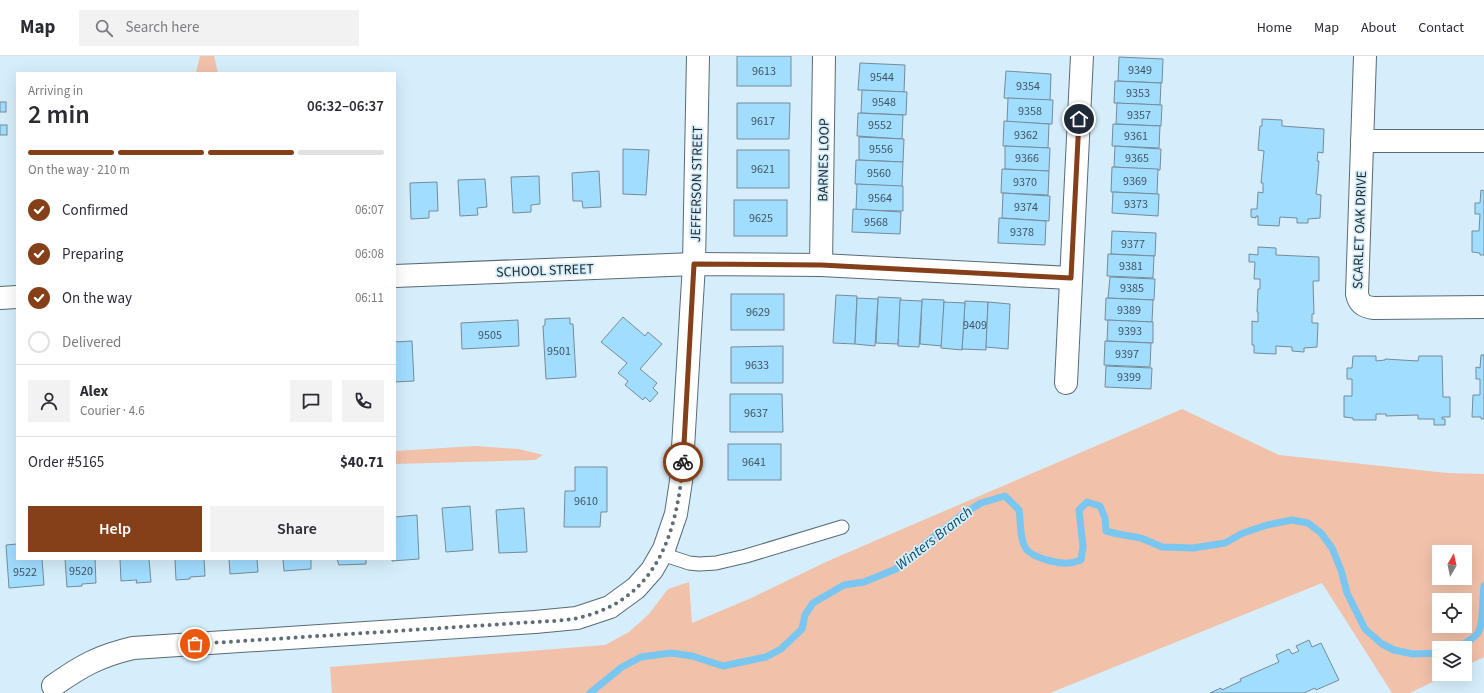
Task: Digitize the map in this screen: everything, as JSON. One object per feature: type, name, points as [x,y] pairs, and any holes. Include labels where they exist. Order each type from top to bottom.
[{"type":"street","name":"JEFFERSON STREET","points":[[657,562],[676,514],[681,482],[694,264],[698,56]]},
{"type":"street","name":"BARNES LOOP","points":[[821,265],[824,56]]},
{"type":"street","points":[[1066,382],[1082,56]]},
{"type":"street","name":"SCARLET OAK DRIVE","points":[[1365,56],[1356,294],[1361,304],[1368,308],[1484,307]]},
{"type":"street","points":[[1362,141],[1484,141]]},
{"type":"street","points":[[694,264],[821,265],[1071,278]]},
{"type":"street","name":"SCHOOL STREET","points":[[396,276],[694,264]]},
{"type":"street","points":[[0,298],[16,297]]},
{"type":"street","points":[[53,686],[73,672],[95,660],[133,648],[577,618],[610,607],[636,588],[657,562]]},
{"type":"lane","points":[[657,562],[699,564],[716,563],[746,556],[842,526]]},
{"type":"shaded area","points":[[200,56],[214,56],[218,72],[196,72]]},
{"type":"shaded area","points":[[1182,409],[1279,455],[1447,473],[1484,474],[1484,657],[1472,663],[1472,641],[1432,641],[1432,681],[1435,681],[1410,693],[1392,693],[1322,583],[1050,693],[332,693],[330,667],[605,645],[629,632],[649,614],[668,589],[689,582],[692,623],[749,599],[828,561]]},
{"type":"shaded area","points":[[475,446],[519,449],[543,455],[535,460],[396,464],[396,451]]},
{"type":"building","points":[[737,56],[791,56],[791,86],[737,86]]},
{"type":"building","points":[[1119,57],[1163,59],[1162,83],[1118,81]]},
{"type":"building","points":[[860,63],[905,65],[904,92],[858,90]]},
{"type":"building","points":[[1006,71],[1051,74],[1050,101],[1004,98]]},
{"type":"building","points":[[1115,81],[1161,83],[1160,105],[1114,103]]},
{"type":"building","points":[[862,90],[907,92],[906,115],[861,113]]},
{"type":"building","points":[[1008,98],[1053,100],[1052,124],[1007,122]]},
{"type":"building","points":[[0,102],[6,102],[6,112],[0,112]]},
{"type":"building","points":[[737,103],[790,103],[789,139],[737,139]]},
{"type":"building","points":[[1117,103],[1162,105],[1161,126],[1116,124]]},
{"type":"building","points":[[858,113],[903,115],[902,139],[857,136]]},
{"type":"building","points":[[1262,119],[1282,120],[1282,126],[1324,129],[1323,153],[1318,152],[1317,161],[1319,161],[1316,194],[1321,195],[1320,218],[1308,219],[1308,223],[1297,223],[1297,218],[1280,217],[1279,226],[1258,225],[1258,216],[1256,216],[1256,218],[1251,217],[1251,209],[1257,209],[1258,192],[1263,193],[1263,183],[1261,183],[1264,151],[1258,150]]},
{"type":"building","points":[[1004,121],[1049,124],[1048,148],[1003,146]]},
{"type":"building","points":[[1113,124],[1160,126],[1159,148],[1112,146]]},
{"type":"building","points":[[0,125],[7,125],[7,135],[0,135]]},
{"type":"building","points":[[859,137],[904,139],[903,162],[859,160]]},
{"type":"building","points":[[1005,146],[1050,148],[1049,171],[1005,169]]},
{"type":"building","points":[[1115,146],[1161,149],[1160,170],[1114,167]]},
{"type":"building","points":[[623,149],[649,150],[646,195],[623,194]]},
{"type":"building","points":[[737,150],[789,150],[789,188],[737,188]]},
{"type":"building","points":[[856,160],[903,162],[902,187],[855,184]]},
{"type":"building","points":[[1112,167],[1158,169],[1157,194],[1111,192]]},
{"type":"building","points":[[1002,169],[1049,171],[1048,195],[1001,193]]},
{"type":"building","points":[[599,171],[601,207],[583,208],[582,201],[573,201],[572,173]]},
{"type":"building","points":[[539,176],[540,204],[531,205],[531,212],[513,213],[511,177]]},
{"type":"building","points":[[485,179],[487,207],[477,208],[478,215],[460,216],[458,180]]},
{"type":"building","points":[[437,182],[438,211],[429,211],[429,218],[411,219],[410,183]]},
{"type":"building","points":[[857,184],[903,186],[903,211],[856,210]]},
{"type":"building","points":[[1481,190],[1484,191],[1484,255],[1472,252],[1472,231],[1479,231],[1480,214],[1475,214],[1475,203],[1480,203]]},
{"type":"building","points":[[1113,192],[1159,194],[1158,216],[1112,213]]},
{"type":"building","points":[[1003,193],[1050,196],[1049,221],[1002,218]]},
{"type":"building","points":[[734,200],[787,200],[787,236],[734,236]]},
{"type":"building","points":[[853,209],[901,212],[900,234],[852,232]]},
{"type":"building","points":[[999,218],[1046,221],[1045,245],[998,243]]},
{"type":"building","points":[[1112,231],[1156,233],[1155,256],[1111,254]]},
{"type":"building","points":[[1258,247],[1276,248],[1276,255],[1319,257],[1319,281],[1313,281],[1314,314],[1312,314],[1312,323],[1318,323],[1317,347],[1304,348],[1304,352],[1292,351],[1292,347],[1276,346],[1276,354],[1254,353],[1254,345],[1252,345],[1252,321],[1258,322],[1258,289],[1260,289],[1260,279],[1254,279],[1255,262],[1249,262],[1249,254],[1258,255]]},
{"type":"building","points":[[1108,254],[1154,256],[1153,278],[1107,276]]},
{"type":"building","points":[[1110,277],[1155,279],[1154,300],[1108,298]]},
{"type":"building","points":[[731,294],[784,294],[784,330],[731,330]]},
{"type":"building","points":[[836,295],[857,296],[855,344],[833,343]]},
{"type":"building","points":[[878,297],[901,298],[898,344],[876,343]]},
{"type":"building","points":[[857,298],[878,299],[875,346],[855,344]]},
{"type":"building","points":[[1106,298],[1153,300],[1152,322],[1105,320]]},
{"type":"building","points":[[922,299],[944,300],[942,346],[920,344]]},
{"type":"building","points":[[900,300],[922,301],[919,347],[898,346]]},
{"type":"building","points":[[965,301],[988,302],[986,350],[962,349]]},
{"type":"building","points":[[944,302],[965,303],[962,350],[941,348]]},
{"type":"building","points":[[988,302],[1010,304],[1008,349],[986,347]]},
{"type":"building","points":[[623,317],[645,336],[648,332],[662,344],[640,369],[657,383],[653,388],[658,393],[650,402],[645,397],[643,400],[625,385],[628,381],[618,373],[627,363],[601,342]]},
{"type":"building","points":[[570,318],[570,324],[573,324],[576,377],[546,379],[543,326],[545,325],[545,319]]},
{"type":"building","points":[[518,320],[519,346],[462,349],[461,323]]},
{"type":"building","points":[[1108,320],[1153,322],[1153,343],[1107,341]]},
{"type":"building","points":[[412,341],[414,381],[396,382],[396,342]]},
{"type":"building","points":[[1105,341],[1151,343],[1150,367],[1104,365]]},
{"type":"building","points":[[783,346],[783,383],[731,383],[731,347]]},
{"type":"building","points":[[1481,355],[1484,355],[1484,419],[1481,419],[1481,417],[1472,417],[1473,395],[1480,395],[1480,379],[1476,379],[1476,367],[1480,368]]},
{"type":"building","points":[[1353,356],[1376,356],[1376,361],[1385,359],[1418,361],[1419,356],[1442,356],[1443,397],[1450,397],[1450,417],[1442,417],[1442,419],[1445,419],[1445,425],[1434,425],[1434,419],[1418,419],[1418,415],[1386,416],[1386,414],[1376,414],[1376,420],[1353,420],[1353,418],[1344,417],[1344,396],[1352,396],[1352,379],[1347,379],[1347,368],[1352,368]]},
{"type":"building","points":[[1106,366],[1152,368],[1151,389],[1105,387]]},
{"type":"building","points":[[730,394],[782,394],[783,432],[730,432]]},
{"type":"building","points":[[728,444],[781,444],[781,480],[728,480]]},
{"type":"building","points":[[575,467],[607,467],[607,512],[601,512],[600,527],[564,527],[565,491],[575,491]]},
{"type":"building","points":[[470,506],[473,550],[446,552],[442,508]]},
{"type":"building","points":[[524,508],[527,552],[499,553],[496,510]]},
{"type":"building","points":[[417,515],[419,559],[392,561],[396,560],[396,517]]},
{"type":"building","points":[[16,544],[16,560],[42,560],[44,585],[9,588],[6,545]]},
{"type":"building","points":[[65,560],[95,560],[96,583],[67,587]]},
{"type":"building","points":[[120,560],[149,560],[151,582],[136,583],[137,580],[121,581]]},
{"type":"building","points":[[175,560],[204,560],[205,576],[176,580]]},
{"type":"building","points":[[229,560],[257,560],[258,572],[230,574]]},
{"type":"building","points":[[283,560],[311,560],[311,569],[284,571]]},
{"type":"building","points":[[337,560],[366,560],[366,564],[339,565]]},
{"type":"building","points":[[1309,640],[1312,647],[1321,643],[1339,680],[1316,690],[1315,688],[1304,693],[1210,693],[1221,688],[1222,690],[1241,681],[1240,679],[1279,662],[1276,655],[1289,649],[1292,654],[1299,651],[1296,646]]},
{"type":"waterway","name":"Winters Branch","points":[[590,693],[622,667],[641,657],[671,653],[692,656],[723,666],[766,657],[781,649],[802,629],[805,615],[813,603],[844,585],[864,582],[896,569],[963,514],[981,503],[1005,496],[1019,510],[1021,536],[1027,550],[1040,558],[1064,563],[1072,563],[1081,560],[1083,547],[1079,510],[1087,502],[1100,506],[1105,518],[1106,531],[1141,538],[1162,547],[1193,548],[1225,543],[1243,533],[1267,525],[1292,520],[1308,523],[1321,533],[1332,548],[1341,570],[1347,593],[1365,629],[1382,644],[1394,650],[1413,654],[1432,653]]},
{"type":"waterway","name":"Winters Branch","points":[[1468,641],[1478,633],[1480,629],[1484,586]]},
{"type":"way so far","points":[[195,644],[535,622],[577,618],[610,607],[636,588],[652,570],[664,549],[676,514],[683,462]]},
{"type":"route","points":[[683,462],[694,264],[821,265],[1071,278],[1079,119]]}]
